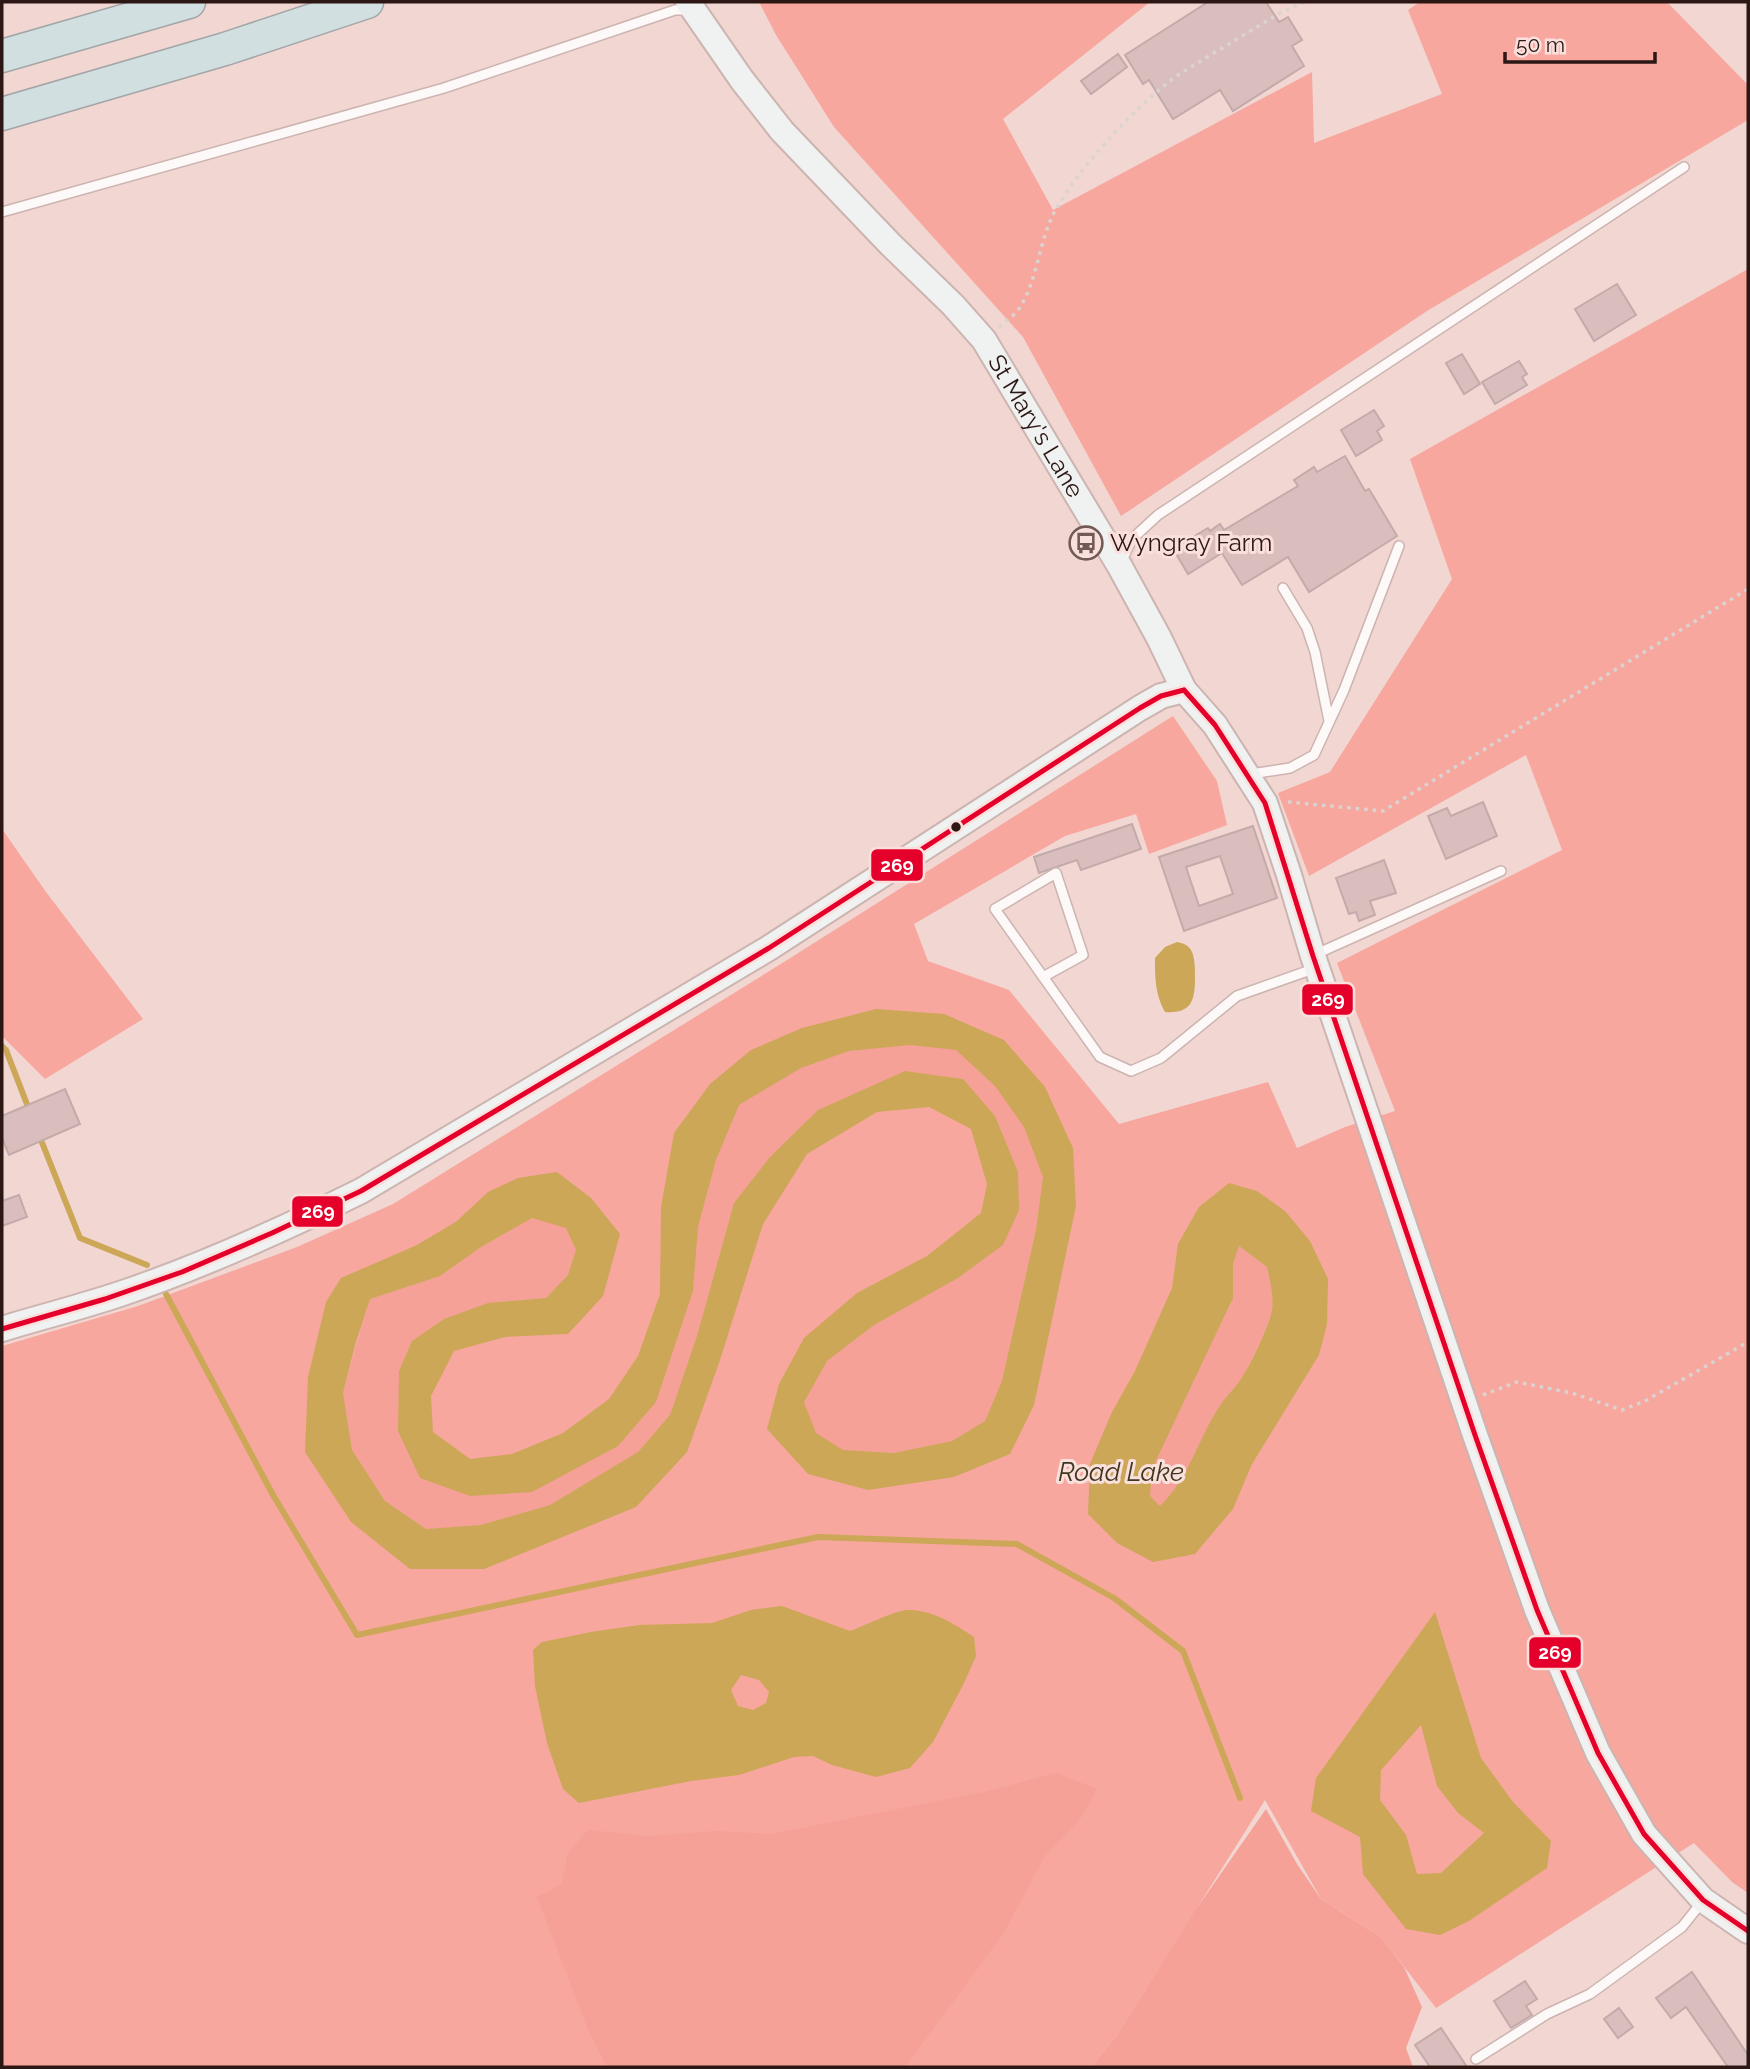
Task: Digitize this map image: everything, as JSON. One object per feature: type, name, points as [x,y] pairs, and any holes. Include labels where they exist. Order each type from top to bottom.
[{"type":"highway","points":[[2,56],[189,2]]},
{"type":"highway","points":[[2,114],[199,57],[367,2]]},
{"type":"main road","name":"St Mary's Lane","points":[[691,6],[782,131],[953,305],[984,341],[1119,565],[1184,690],[1215,725],[1265,803],[1315,962],[1537,1610],[1598,1753],[1644,1834],[1703,1900],[1748,1931]]},
{"type":"main road","points":[[2,1329],[119,1294],[231,1252],[287,1228],[360,1191],[769,948],[1140,708],[1161,696],[1184,690]]},
{"type":"lane","points":[[2,212],[444,88],[691,6]]},
{"type":"lane","points":[[1119,565],[1132,539],[1158,515],[1684,167]]},
{"type":"lane","points":[[1248,775],[1290,768],[1314,754],[1344,690],[1399,546]]},
{"type":"lane","points":[[1283,588],[1307,628],[1329,721]]},
{"type":"lane","points":[[1043,977],[1083,955],[1056,873],[995,909],[1043,977],[1100,1057],[1131,1071],[1161,1058],[1237,996],[1315,962],[1501,871]]},
{"type":"lane","points":[[1476,2059],[1547,2014],[1590,1994],[1682,1927],[1703,1900]]},
{"type":"path","points":[[984,341],[1022,305],[1050,221],[1068,188],[1127,122],[1169,80],[1241,36],[1305,2]]},
{"type":"path","points":[[1265,803],[1287,802],[1383,811],[1748,589]]},
{"type":"path","points":[[1465,1403],[1517,1382],[1572,1393],[1622,1410],[1645,1401],[1748,1342]]},
{"type":"shaded area","points":[[759,2],[1150,2],[1003,119],[1053,210],[1312,72],[1314,143],[1442,94],[1408,10],[1420,2],[1667,2],[1748,85],[1748,120],[1427,311],[1121,516],[1023,337],[834,127],[776,35]]},
{"type":"shaded area","points":[[1748,269],[1748,1893],[1732,1882],[1694,1843],[1436,2008],[1382,1938],[1321,1899],[1265,1800],[1117,2035],[1091,2067],[2,2067],[2,1346],[138,1306],[297,1247],[393,1204],[784,962],[1173,716],[1217,781],[1227,825],[1149,854],[1136,814],[1065,836],[914,924],[928,961],[1009,990],[1119,1124],[1268,1082],[1297,1148],[1345,1127],[1395,1111],[1337,963],[1562,850],[1526,755],[1309,876],[1278,793],[1330,772],[1452,579],[1410,459]]},
{"type":"shaded area","points":[[2,829],[46,892],[143,1019],[45,1079],[2,1036]]},
{"type":"shaded area","points":[[910,1045],[956,1050],[996,1086],[1024,1127],[1043,1177],[1036,1230],[1002,1381],[985,1421],[952,1441],[894,1453],[843,1450],[816,1433],[804,1402],[827,1361],[874,1325],[958,1278],[1003,1245],[1018,1172],[995,1116],[963,1079],[905,1071],[734,1203],[697,1336],[670,1415],[638,1452],[550,1505],[481,1525],[426,1529],[385,1501],[352,1450],[343,1393],[370,1299],[440,1276],[481,1247],[532,1218],[566,1227],[576,1250],[568,1275],[546,1298],[488,1303],[444,1319],[412,1341],[420,1478],[618,1446],[693,1291],[698,1227],[716,1160],[739,1105],[801,1068],[849,1051]]},
{"type":"shaded area","points":[[1238,1246],[1267,1267],[1272,1292],[1272,1311],[1244,1375],[1221,1404],[1189,1469],[1175,1491],[1161,1506],[1150,1496],[1152,1469],[1233,1298],[1233,1264]]},
{"type":"shaded area","points":[[1056,1773],[1097,1789],[1079,1821],[1045,1856],[1003,1934],[905,2067],[607,2067],[587,2027],[537,1897],[562,1884],[568,1852],[588,1830],[648,1836],[717,1831],[771,1834],[984,1792]]},
{"type":"shaded area","points":[[1266,1809],[1297,1864],[1321,1899],[1382,1938],[1404,1967],[1422,2007],[1406,2048],[1413,2067],[1091,2067],[1117,2035],[1194,1912]]},
{"type":"water","points":[[1177,942],[1190,948],[1192,953],[1195,967],[1194,993],[1186,1008],[1165,1012],[1157,992],[1155,958],[1165,947]]},
{"type":"water","points":[[876,1009],[944,1014],[1004,1040],[1045,1087],[1073,1148],[1076,1206],[1034,1405],[1010,1454],[954,1477],[868,1490],[808,1474],[767,1429],[779,1384],[804,1338],[857,1293],[927,1256],[981,1213],[987,1184],[971,1129],[929,1107],[877,1112],[807,1154],[763,1224],[719,1363],[687,1452],[636,1507],[484,1569],[410,1569],[351,1522],[305,1452],[308,1377],[326,1302],[341,1278],[417,1245],[457,1221],[488,1192],[518,1178],[557,1172],[591,1198],[620,1234],[603,1296],[568,1334],[505,1337],[454,1351],[431,1396],[433,1432],[470,1459],[512,1454],[563,1433],[609,1399],[638,1356],[660,1294],[661,1207],[674,1133],[710,1084],[751,1050],[802,1028]],"holes":[[[910,1045],[956,1050],[995,1086],[1024,1127],[1043,1177],[1036,1230],[1002,1381],[985,1421],[952,1441],[894,1453],[843,1450],[816,1433],[804,1402],[827,1361],[874,1325],[958,1278],[1003,1245],[1019,1210],[1018,1172],[995,1116],[963,1079],[905,1071],[818,1110],[770,1157],[734,1203],[697,1336],[670,1415],[638,1452],[550,1505],[481,1525],[426,1529],[385,1501],[352,1450],[343,1393],[370,1299],[440,1276],[481,1247],[532,1218],[566,1228],[576,1250],[568,1275],[546,1298],[488,1303],[444,1319],[412,1341],[399,1371],[398,1431],[420,1478],[470,1496],[532,1492],[618,1446],[656,1402],[693,1291],[698,1227],[716,1160],[739,1105],[801,1068],[849,1051]]]},
{"type":"water","name":"Road Lake","points":[[1229,1183],[1257,1191],[1285,1211],[1310,1241],[1328,1279],[1327,1324],[1319,1355],[1252,1464],[1233,1509],[1195,1554],[1153,1562],[1117,1543],[1088,1514],[1090,1464],[1172,1288],[1178,1244],[1199,1207]],"holes":[[[1239,1246],[1267,1267],[1271,1288],[1271,1316],[1260,1342],[1242,1378],[1213,1417],[1179,1483],[1160,1506],[1150,1496],[1152,1469],[1233,1298],[1233,1264]]]},
{"type":"water","points":[[782,1606],[850,1631],[901,1611],[916,1610],[951,1622],[974,1637],[976,1656],[933,1742],[910,1768],[876,1777],[832,1765],[813,1756],[794,1757],[739,1775],[691,1781],[579,1803],[563,1789],[547,1743],[535,1686],[533,1650],[542,1642],[591,1632],[639,1625],[712,1623],[751,1610]],"holes":[[[741,1675],[759,1680],[769,1692],[766,1703],[753,1710],[738,1706],[731,1690]]]},
{"type":"water","points":[[1435,1612],[1481,1758],[1513,1802],[1551,1841],[1547,1868],[1469,1921],[1440,1935],[1406,1929],[1363,1874],[1360,1837],[1311,1811],[1316,1778]],"holes":[[[1421,1725],[1437,1786],[1458,1813],[1484,1833],[1441,1873],[1417,1874],[1406,1835],[1380,1800],[1381,1770]]]},
{"type":"building","points":[[1208,2],[1266,2],[1279,22],[1288,17],[1302,40],[1292,46],[1304,66],[1233,111],[1220,90],[1173,119],[1149,80],[1143,84],[1125,55]]},
{"type":"building","points":[[1118,54],[1127,67],[1091,94],[1081,81]]},
{"type":"building","points":[[1617,284],[1636,315],[1594,341],[1575,309]]},
{"type":"building","points":[[1462,354],[1480,384],[1464,394],[1446,363]]},
{"type":"building","points":[[1519,361],[1527,374],[1522,377],[1527,385],[1495,404],[1482,382]]},
{"type":"building","points":[[1374,410],[1384,426],[1377,431],[1382,440],[1356,456],[1341,430]]},
{"type":"building","points":[[1345,456],[1365,491],[1369,489],[1397,536],[1309,592],[1288,557],[1242,585],[1222,553],[1188,574],[1175,552],[1180,549],[1178,546],[1208,528],[1210,531],[1220,524],[1224,530],[1298,486],[1294,480],[1314,467],[1317,472]]},
{"type":"building","points":[[1483,802],[1497,836],[1446,859],[1428,816],[1447,808],[1451,816]]},
{"type":"building","points":[[1132,824],[1141,849],[1081,870],[1077,860],[1039,873],[1034,857]]},
{"type":"building","points":[[1253,826],[1277,898],[1184,931],[1159,857]],"holes":[[[1220,856],[1233,894],[1199,906],[1186,867]]]},
{"type":"building","points":[[1384,860],[1396,893],[1370,901],[1375,915],[1359,921],[1356,912],[1349,914],[1336,878]]},
{"type":"building","points":[[65,1089],[80,1124],[9,1155],[2,1138],[2,1116]]},
{"type":"building","points":[[19,1195],[27,1217],[2,1226],[2,1201]]},
{"type":"building","points":[[1692,1972],[1748,2055],[1748,2067],[1728,2067],[1686,2007],[1671,2018],[1656,1998]]},
{"type":"building","points":[[1525,1981],[1537,1999],[1526,2006],[1532,2015],[1511,2028],[1494,2001]]},
{"type":"building","points":[[1619,2008],[1633,2027],[1618,2038],[1604,2019]]},
{"type":"building","points":[[1441,2028],[1467,2067],[1430,2067],[1415,2045]]},
{"type":"waterway","points":[[2,1046],[6,1050],[30,1112]]},
{"type":"waterway","points":[[39,1135],[80,1238],[147,1265]]},
{"type":"waterway","points":[[166,1294],[273,1495],[357,1635],[818,1537],[1017,1544],[1114,1598],[1183,1651],[1240,1798]]},
{"type":"transit line","name":"269","points":[[1184,690],[1215,725],[1265,803],[1313,956],[1475,1435],[1537,1610],[1598,1753],[1644,1834],[1703,1900],[1748,1931]]},
{"type":"transit line","name":"269","points":[[2,1329],[105,1299],[182,1272],[361,1191],[769,948],[1140,708],[1161,696],[1184,690]]},
{"type":"place","name":"Wyngray Farm","points":[[1086,543]]}]
